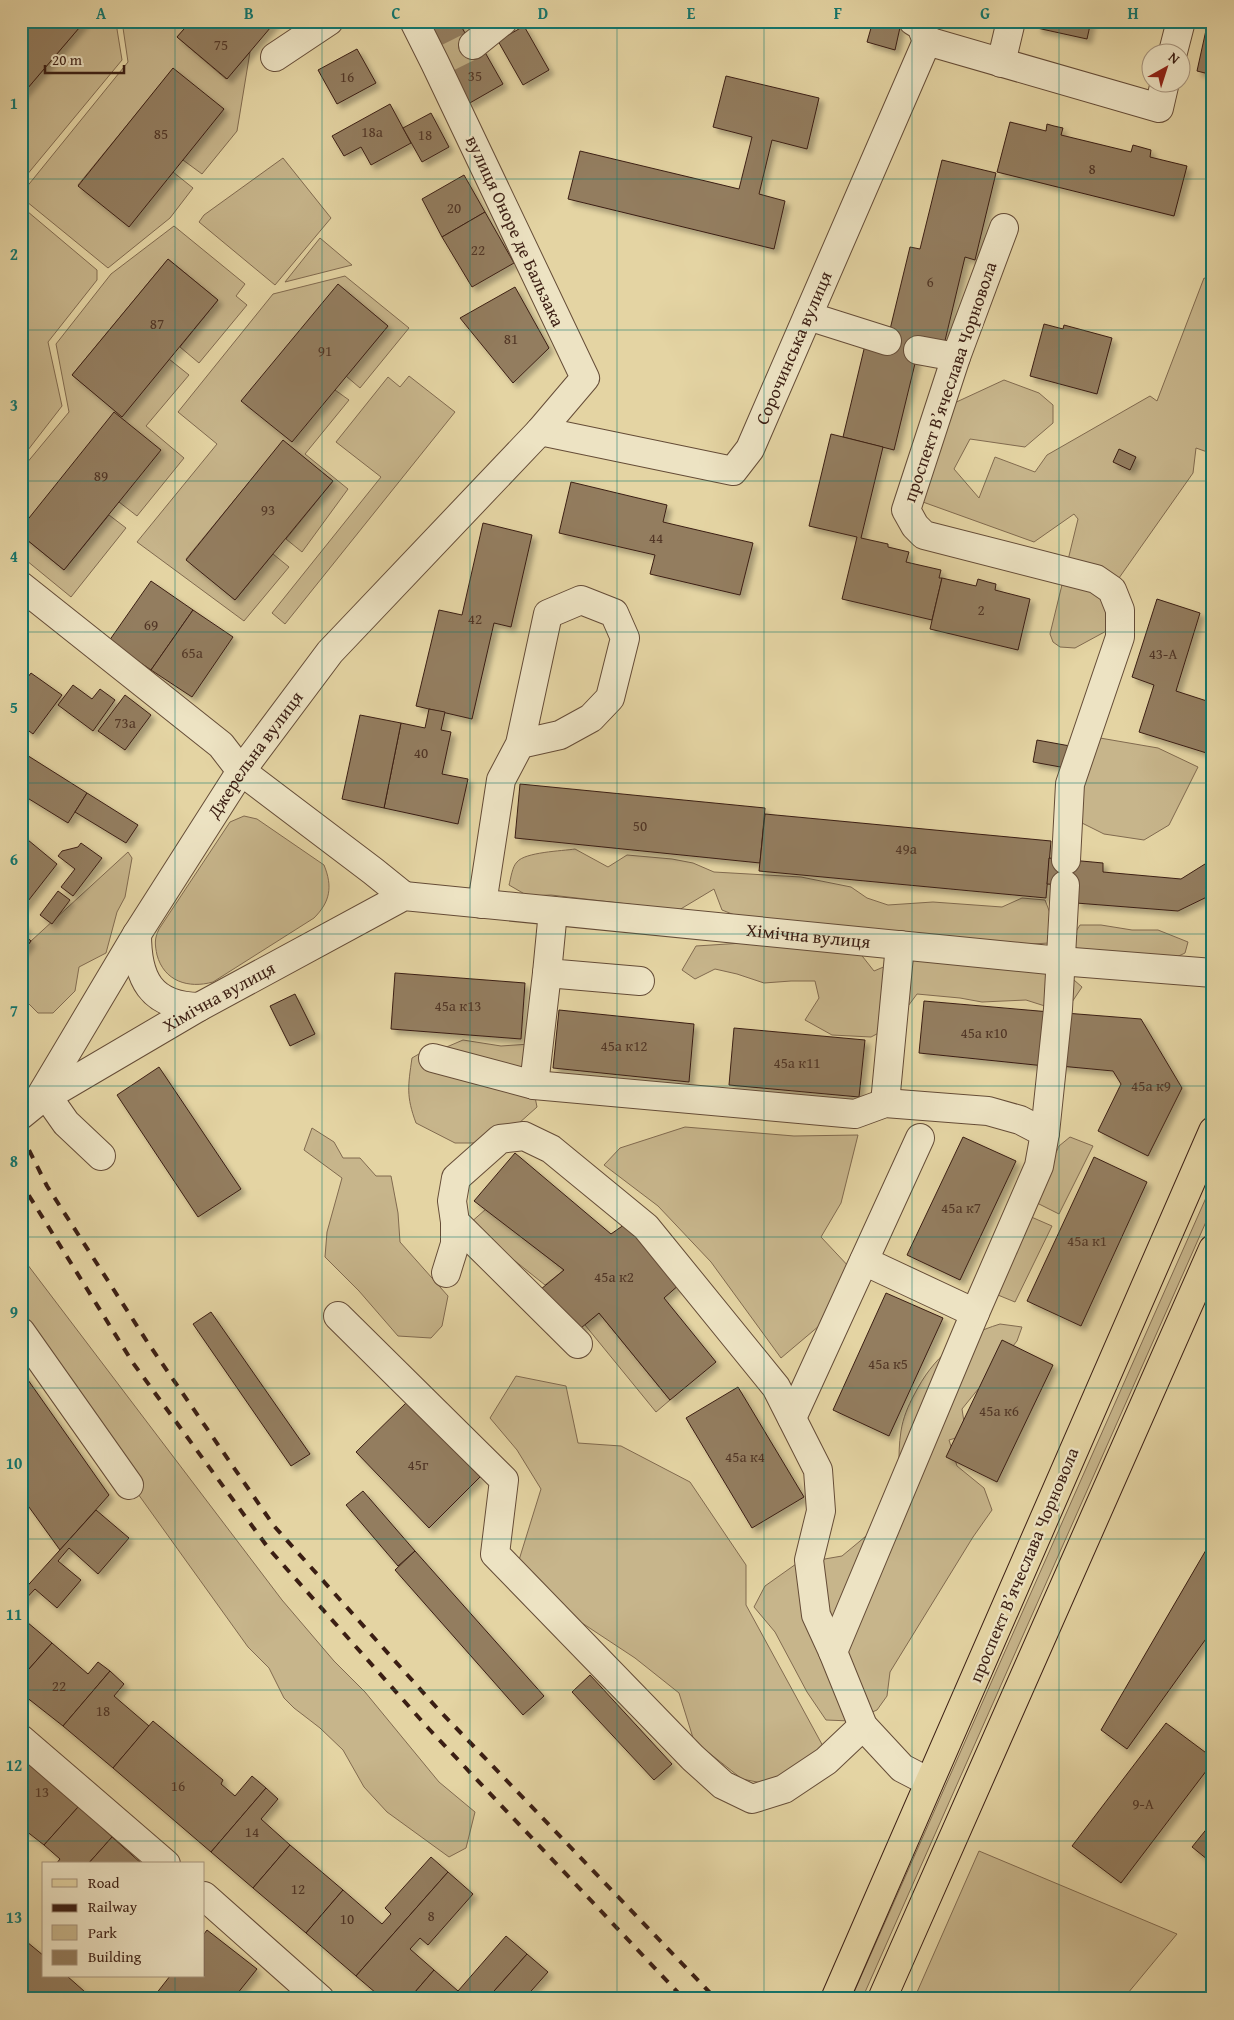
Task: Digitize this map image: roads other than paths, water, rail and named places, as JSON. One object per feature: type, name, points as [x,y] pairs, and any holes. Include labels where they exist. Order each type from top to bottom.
[{"type":"main road","name":"проспект Вʼячеслава Чорновола","points":[[835,1999],[1213,1130]]},
{"type":"main road","points":[[882,1999],[1213,1249]]},
{"type":"street","points":[[275,57],[329,21]]},
{"type":"street","name":"вулиця Оноре де Бальзака","points":[[414,21],[439,61],[585,378],[540,431]]},
{"type":"street","points":[[473,45],[503,21]]},
{"type":"street","points":[[1001,63],[1011,21]]},
{"type":"street","points":[[1176,42],[1181,21]]},
{"type":"street","points":[[920,31],[1001,63],[1159,108],[1163,92]]},
{"type":"street","name":"Сорочинська вулиця","points":[[540,431],[733,471],[750,449],[808,316],[920,31]]},
{"type":"street","name":"проспект Вʼячеслава Чорновола","points":[[833,1652],[1038,1166],[1046,1133],[1058,1009],[1070,784],[1120,636],[1120,610],[1112,590],[1096,579],[924,535],[915,526],[906,510],[956,357],[1004,228]]},
{"type":"street","points":[[808,316],[887,342]]},
{"type":"street","points":[[918,350],[956,357]]},
{"type":"street","name":"Джерельна вулиця","points":[[35,1104],[137,934],[241,771],[330,652],[540,431]]},
{"type":"street","points":[[21,586],[221,745],[241,771],[404,896]]},
{"type":"street","points":[[482,904],[501,780],[520,744],[548,614],[581,600],[614,613],[625,638],[610,698],[591,718],[560,735],[520,744]]},
{"type":"street","name":"Хімічна вулиця","points":[[35,1104],[199,1007],[404,896],[1060,961],[1213,973]]},
{"type":"street","points":[[534,1085],[553,911]]},
{"type":"street","points":[[137,934],[137,954],[141,971],[148,984],[167,1002],[186,1007],[199,1007]]},
{"type":"street","points":[[885,1103],[900,945]]},
{"type":"street","points":[[547,973],[640,981]]},
{"type":"street","points":[[433,1058],[534,1085],[855,1114],[885,1103],[988,1110],[1020,1120],[1046,1133]]},
{"type":"street","points":[[35,1104],[66,1123],[101,1156]]},
{"type":"street","points":[[446,1273],[455,1244],[455,1222],[452,1201],[456,1178],[500,1139],[524,1136],[551,1149],[646,1227],[776,1387],[792,1418],[818,1470],[821,1511],[809,1560],[816,1615],[864,1726],[902,1768],[930,1782]]},
{"type":"street","points":[[792,1418],[920,1138]]},
{"type":"street","points":[[455,1222],[578,1344]]},
{"type":"street","points":[[864,1261],[975,1313]]},
{"type":"street","points":[[338,1316],[504,1480],[495,1554],[693,1758],[723,1785],[752,1799],[784,1789],[826,1761],[864,1726]]},
{"type":"street","points":[[21,1332],[129,1485]]},
{"type":"street","points":[[21,1739],[164,1862]]},
{"type":"street","points":[[205,1897],[309,1994]]},
{"type":"tunnel","points":[[443,60],[473,45]]},
{"type":"railway","points":[[21,1134],[47,1186],[148,1343],[274,1526],[437,1708],[716,1999]]},
{"type":"railway","points":[[21,1179],[28,1194],[133,1363],[269,1549],[429,1729],[684,1999]]}]
